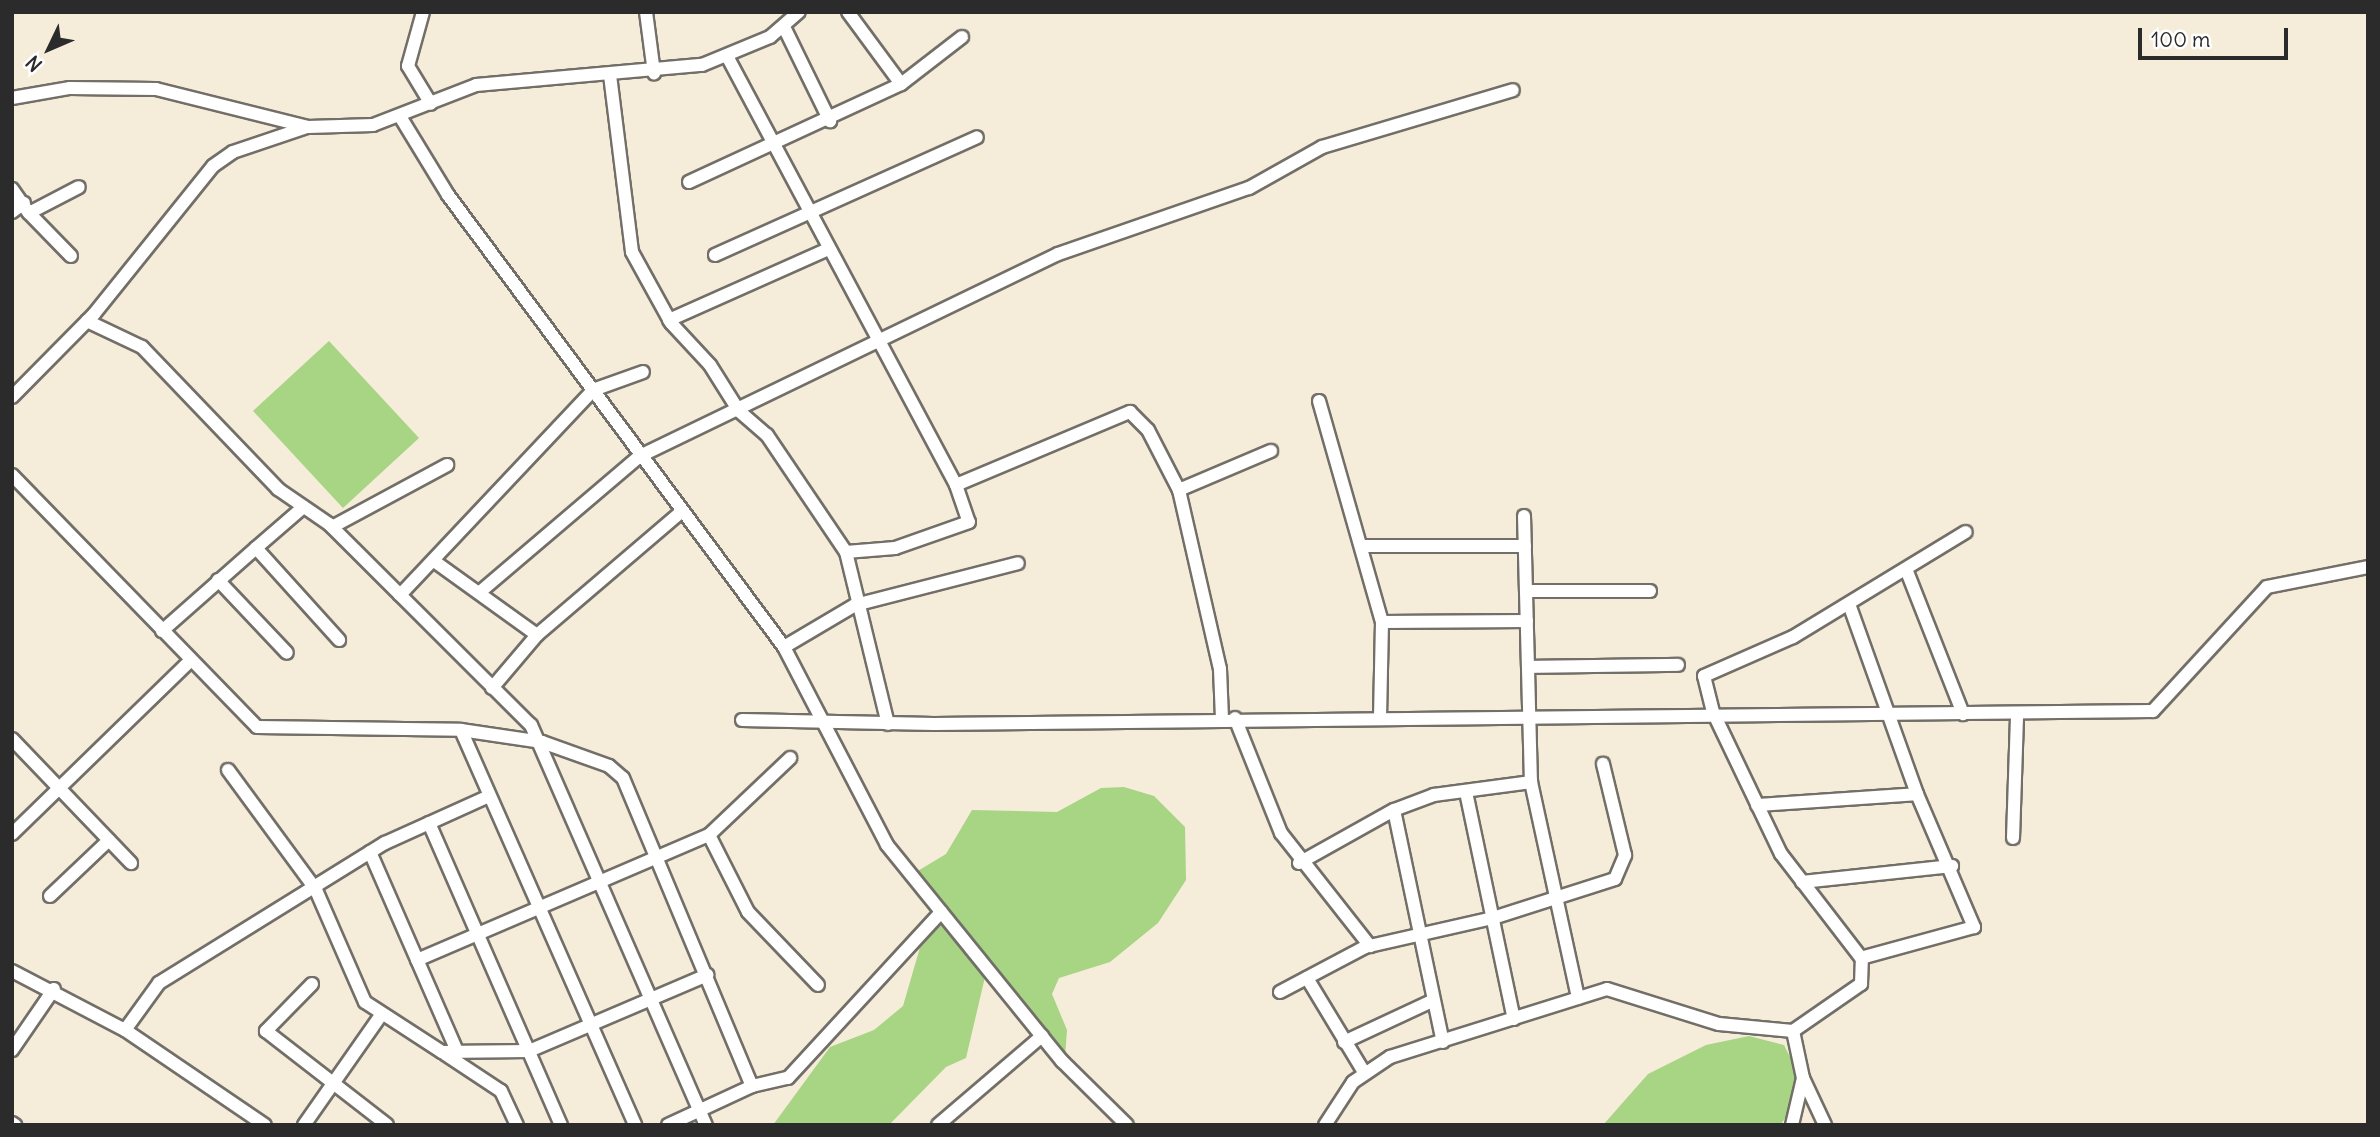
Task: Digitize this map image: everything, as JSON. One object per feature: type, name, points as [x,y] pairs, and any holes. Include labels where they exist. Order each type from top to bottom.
[{"type":"street","points":[[423,12],[408,66],[431,104]]},
{"type":"street","points":[[646,12],[654,73]]},
{"type":"street","points":[[12,397],[87,321],[213,166],[233,152],[308,127],[401,118],[476,85],[654,73],[727,56],[784,27],[799,12]]},
{"type":"street","points":[[848,12],[901,84]]},
{"type":"street","points":[[784,27],[830,121]]},
{"type":"street","points":[[689,182],[772,148],[901,84],[962,37]]},
{"type":"street","points":[[727,56],[807,215],[956,485],[969,522],[895,548],[846,552]]},
{"type":"street","points":[[610,75],[632,252],[669,320],[710,365],[738,411],[767,435],[846,552],[855,605],[888,723]]},
{"type":"street","points":[[12,98],[70,88],[156,89],[308,127]]},
{"type":"street","points":[[480,592],[640,456],[738,411],[1058,254],[1249,188],[1322,147],[1513,90]]},
{"type":"street","points":[[401,118],[448,195],[783,647],[824,718],[887,845],[1042,1036],[1127,1125]]},
{"type":"street","points":[[715,255],[977,137]]},
{"type":"street","points":[[12,212],[79,187]]},
{"type":"street","points":[[12,189],[71,256]]},
{"type":"street","points":[[669,320],[826,250]]},
{"type":"street","points":[[87,321],[142,347],[301,509],[332,527],[531,725],[706,1125]]},
{"type":"street","points":[[400,595],[593,390],[643,372]]},
{"type":"street","points":[[1319,401],[1382,622],[1380,716]]},
{"type":"street","points":[[956,485],[1130,412],[1148,430],[1179,490],[1220,669],[1228,719],[1261,794],[1299,863],[1370,946]]},
{"type":"street","points":[[1179,490],[1271,451]]},
{"type":"street","points":[[332,527],[447,465]]},
{"type":"street","points":[[12,474],[190,661],[257,727],[461,730],[537,741],[585,754],[623,778],[752,1086]]},
{"type":"street","points":[[162,631],[301,509]]},
{"type":"street","points":[[492,688],[537,635],[681,512]]},
{"type":"street","points":[[1524,516],[1531,782],[1554,901],[1578,998]]},
{"type":"street","points":[[1325,1125],[1364,1072],[1390,1057],[1578,998],[1624,991],[1709,1022],[1793,1031],[1861,984],[1861,958],[1802,882],[1757,805],[1713,712],[1704,677],[1849,604],[1966,532]]},
{"type":"street","points":[[1362,546],[1525,545]]},
{"type":"street","points":[[256,548],[339,640]]},
{"type":"street","points":[[434,561],[537,635]]},
{"type":"street","points":[[783,647],[855,605],[1018,563]]},
{"type":"street","points":[[742,720],[824,718],[888,723],[1713,712],[2017,715],[2153,711],[2267,587],[2368,568]]},
{"type":"street","points":[[1906,569],[1964,714]]},
{"type":"street","points":[[218,580],[287,653]]},
{"type":"street","points":[[1527,591],[1650,591]]},
{"type":"street","points":[[1849,604],[1893,713],[1917,794],[1952,866],[1975,927],[1861,958]]},
{"type":"street","points":[[1382,622],[1527,621]]},
{"type":"street","points":[[12,834],[190,661]]},
{"type":"street","points":[[1528,667],[1678,665]]},
{"type":"street","points":[[2013,838],[2017,715]]},
{"type":"street","points":[[461,730],[536,909],[635,1125]]},
{"type":"street","points":[[12,738],[131,863]]},
{"type":"street","points":[[417,960],[709,835],[790,758]]},
{"type":"street","points":[[1280,992],[1370,946],[1419,937],[1493,918],[1554,901],[1615,879],[1625,855],[1603,764]]},
{"type":"street","points":[[228,770],[316,890],[365,1002],[381,1015],[501,1091],[517,1125]]},
{"type":"street","points":[[1299,863],[1394,810],[1466,792],[1531,782]]},
{"type":"street","points":[[1466,792],[1514,1019]]},
{"type":"street","points":[[1757,805],[1917,794]]},
{"type":"street","points":[[125,1030],[159,983],[316,890],[370,852],[489,796]]},
{"type":"street","points":[[1394,810],[1432,1001],[1443,1042]]},
{"type":"street","points":[[429,823],[561,1125]]},
{"type":"street","points":[[709,835],[748,912],[818,985]]},
{"type":"street","points":[[50,896],[109,840]]},
{"type":"street","points":[[370,852],[458,1053]]},
{"type":"street","points":[[1802,882],[1952,866]]},
{"type":"street","points":[[668,1125],[752,1086],[788,1078],[941,912]]},
{"type":"street","points":[[12,971],[54,989],[125,1030],[265,1125]]},
{"type":"street","points":[[442,1052],[529,1051],[706,975]]},
{"type":"street","points":[[1307,978],[1364,1072]]},
{"type":"street","points":[[312,985],[266,1031],[331,1087],[387,1125]]},
{"type":"street","points":[[12,1051],[54,989]]},
{"type":"street","points":[[1344,1042],[1432,1001]]},
{"type":"street","points":[[304,1125],[381,1015]]},
{"type":"street","points":[[1793,1031],[1803,1078],[1825,1125]]},
{"type":"street","points":[[938,1125],[1042,1036]]},
{"type":"street","points":[[1792,1125],[1803,1078]]},
{"type":"green space","points":[[329,341],[419,438],[343,508],[253,411]]},
{"type":"green space","points":[[1124,787],[1154,796],[1185,827],[1186,880],[1158,923],[1110,962],[1059,978],[1052,994],[1067,1030],[1065,1058],[916,872],[946,854],[972,810],[1057,812],[1101,788]]},
{"type":"green space","points":[[942,924],[985,977],[966,1058],[946,1067],[889,1125],[773,1125],[830,1047],[874,1030],[903,1006],[923,937]]},
{"type":"green space","points":[[1749,1036],[1784,1045],[1794,1065],[1795,1106],[1780,1125],[1603,1125],[1648,1074],[1706,1045]]}]
